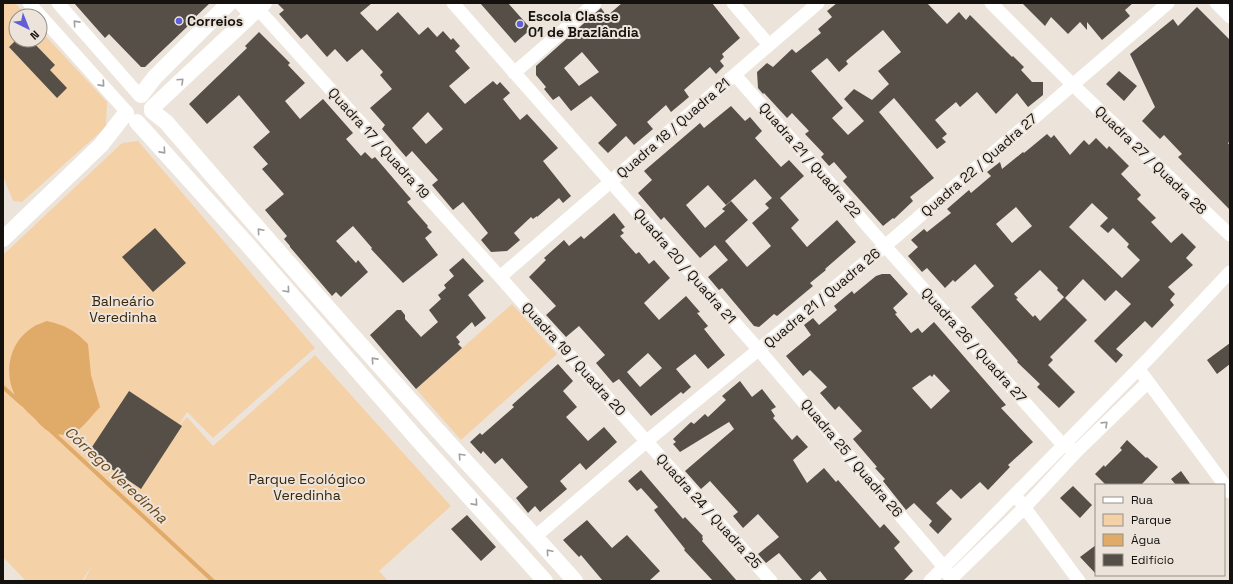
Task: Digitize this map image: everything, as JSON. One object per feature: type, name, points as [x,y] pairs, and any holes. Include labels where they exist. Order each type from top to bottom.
[{"type":"street","points":[[29,3],[266,266],[418,440],[546,581]]},
{"type":"street","points":[[58,3],[140,95],[149,100],[152,109],[166,122],[279,253],[434,427],[536,536],[575,581]]},
{"type":"street","points":[[229,3],[155,77],[140,95],[133,96],[129,100],[126,104],[131,116],[144,121],[149,117],[152,109],[260,5]]},
{"type":"street","points":[[239,3],[247,11],[260,5]]},
{"type":"street","name":"Quadra 20 / Quadra 21","points":[[453,3],[759,350]]},
{"type":"street","points":[[514,73],[595,3]]},
{"type":"street","points":[[733,3],[769,45]]},
{"type":"street","name":"Quadra 18 / Quadra 21","points":[[500,277],[818,3]]},
{"type":"street","name":"Quadra 27 / Quadra 28","points":[[991,3],[1072,84],[1230,235]]},
{"type":"street","name":"Quadra 22 / Quadra 27","points":[[885,246],[1168,3]]},
{"type":"street","points":[[1216,3],[1230,17]]},
{"type":"street","name":"Quadra 17 / Quadra 19","points":[[260,5],[500,277]]},
{"type":"street","points":[[82,62],[78,51],[80,45],[88,42],[99,48]]},
{"type":"street","name":"Quadra 21 / Quadra 22","points":[[735,75],[885,246]]},
{"type":"street","points":[[3,239],[131,116]]},
{"type":"street","name":"Quadra 21 / Quadra 26","points":[[536,536],[647,441],[885,246]]},
{"type":"street","name":"Quadra 26 / Quadra 27","points":[[885,246],[1063,445]]},
{"type":"street","points":[[266,266],[272,267],[277,264],[280,259],[279,253]]},
{"type":"street","points":[[930,581],[1138,369],[1230,272]]},
{"type":"street","name":"Quadra 19 / Quadra 20","points":[[500,277],[647,441]]},
{"type":"street","name":"Quadra 25 / Quadra 26","points":[[759,350],[944,567],[952,580]]},
{"type":"street","points":[[1138,369],[1224,484]]},
{"type":"street","points":[[952,580],[1025,507],[1077,451],[1148,382]]},
{"type":"street","points":[[399,418],[404,418],[410,415],[414,404]]},
{"type":"street","points":[[418,440],[418,433],[421,428],[424,426],[434,427]]},
{"type":"street","name":"Quadra 24 / Quadra 25","points":[[647,441],[771,581]]},
{"type":"street","points":[[1063,445],[1077,451]]},
{"type":"street","points":[[1015,494],[1079,581]]},
{"type":"green space","points":[[3,3],[15,3],[20,8],[8,8],[8,48],[48,48],[48,39],[107,102],[106,127],[22,202],[13,201],[3,176]]},
{"type":"green space","name":"Balneário Veredinha","points":[[138,141],[315,348],[213,438],[187,412],[177,428],[187,417],[213,446],[315,355],[451,506],[379,571],[388,581],[84,581],[92,565],[82,581],[26,581],[3,557],[3,255],[122,143]]},
{"type":"green space","points":[[512,304],[557,354],[461,440],[416,389]]},
{"type":"water","points":[[47,321],[70,329],[88,344],[91,375],[100,407],[81,428],[71,434],[55,434],[44,428],[21,405],[11,385],[9,374],[10,363],[12,353],[17,343],[24,334],[33,327]]},
{"type":"building","points":[[74,3],[210,3],[145,67],[141,67],[109,34],[105,38]]},
{"type":"building","points":[[277,3],[372,3],[360,13],[377,31],[398,12],[419,35],[428,27],[437,37],[443,31],[451,40],[453,38],[460,46],[455,51],[470,68],[449,86],[465,104],[493,81],[497,85],[500,82],[510,93],[503,99],[520,120],[527,114],[558,148],[543,161],[571,196],[563,203],[559,198],[537,217],[533,219],[531,217],[514,233],[520,240],[507,251],[491,252],[481,240],[488,233],[463,202],[453,210],[432,185],[438,180],[412,151],[406,157],[382,129],[385,125],[370,108],[392,89],[380,75],[383,72],[362,49],[347,62],[335,49],[327,57],[307,34],[301,39],[279,14],[284,10]],"holes":[[[428,112],[443,129],[426,144],[412,128]]]},
{"type":"building","points":[[480,3],[508,3],[531,29],[515,43]]},
{"type":"building","points":[[622,3],[712,3],[740,38],[722,54],[724,57],[720,61],[724,66],[716,74],[710,67],[684,90],[689,97],[671,112],[666,105],[647,122],[653,129],[634,145],[626,136],[608,153],[598,143],[617,125],[591,96],[571,111],[559,96],[553,100],[544,89],[546,87],[536,75],[536,66],[601,8],[607,16]],"holes":[[[582,52],[599,72],[579,86],[564,68]]]},
{"type":"building","points":[[837,3],[927,3],[947,24],[959,12],[966,20],[970,15],[1024,67],[1021,70],[1032,82],[1043,82],[1043,95],[1028,107],[1017,93],[996,114],[977,92],[960,107],[956,102],[935,120],[947,134],[942,138],[946,142],[937,149],[894,98],[879,112],[934,178],[910,197],[913,201],[894,219],[893,218],[883,226],[843,181],[847,177],[834,162],[829,166],[821,157],[824,154],[805,134],[809,131],[792,113],[787,118],[758,88],[757,72],[767,63],[773,67],[792,49],[796,53],[821,33],[818,29],[832,17],[827,11]],"holes":[[[883,30],[901,52],[878,71],[889,84],[872,100],[854,89],[844,99],[864,121],[848,135],[832,118],[843,108],[811,71],[827,58],[839,72],[848,64],[846,61]]]},
{"type":"building","points":[[1022,3],[1133,3],[1125,10],[1130,16],[1102,40],[1087,22],[1087,30],[1080,22],[1068,34],[1051,17],[1045,26]]},
{"type":"building","points":[[1197,7],[1230,40],[1230,141],[1228,143],[1230,146],[1230,210],[1178,157],[1182,154],[1164,135],[1160,139],[1142,121],[1155,107],[1130,54],[1173,19],[1178,26]]},
{"type":"building","points":[[259,32],[290,63],[288,65],[305,83],[285,101],[300,119],[323,99],[353,133],[346,139],[361,156],[365,152],[372,159],[375,157],[411,199],[407,202],[432,232],[425,238],[438,255],[403,283],[371,249],[372,248],[353,226],[336,241],[356,263],[358,260],[368,272],[341,297],[336,292],[332,296],[290,247],[284,239],[287,236],[265,210],[284,194],[262,169],[268,164],[253,147],[270,132],[239,95],[207,124],[189,104],[247,48],[245,46]]},
{"type":"building","points":[[10,48],[39,48],[55,65],[50,70],[67,88],[57,98]]},
{"type":"building","points":[[1119,71],[1137,86],[1124,101],[1106,84]]},
{"type":"building","points":[[731,106],[745,121],[750,117],[762,131],[755,138],[781,167],[789,160],[804,176],[780,198],[799,220],[791,228],[807,247],[837,220],[856,242],[810,283],[813,286],[777,316],[774,314],[759,327],[754,326],[722,288],[719,290],[708,277],[728,260],[715,245],[700,258],[664,217],[661,220],[638,193],[652,180],[644,171],[700,123],[704,128]],"holes":[[[755,179],[772,198],[765,204],[769,208],[752,223],[771,246],[747,267],[725,241],[748,220],[731,201],[722,209],[725,211],[705,228],[686,205],[708,185],[726,205]]]},
{"type":"building","points":[[1047,134],[1051,138],[1054,135],[1070,155],[1084,140],[1089,145],[1096,138],[1107,149],[1109,146],[1129,166],[1121,174],[1141,195],[1137,199],[1156,218],[1151,222],[1171,243],[1182,233],[1196,247],[1186,258],[1193,265],[1168,287],[1175,294],[1170,300],[1174,305],[1152,328],[1145,321],[1116,349],[1123,355],[1116,363],[1094,341],[1131,304],[1116,290],[1105,301],[1083,279],[1065,298],[1087,320],[1050,357],[1053,360],[1048,365],[1075,392],[1059,408],[1037,387],[1040,384],[1017,362],[1018,361],[971,307],[994,286],[975,264],[955,282],[953,280],[945,288],[927,268],[922,272],[908,256],[918,247],[911,240],[924,229],[927,232],[951,213],[947,209],[969,190],[971,193],[991,176],[987,172],[1000,162],[1002,169],[1023,152],[1024,153]],"holes":[[[1092,203],[1108,218],[1100,226],[1108,233],[1113,228],[1129,244],[1127,247],[1140,260],[1122,278],[1069,227]],[[1016,207],[1032,226],[1012,243],[996,224]],[[1040,270],[1058,288],[1057,290],[1064,297],[1040,321],[1035,315],[1033,317],[1016,299],[1018,298],[1014,294]]]},
{"type":"building","points":[[614,213],[625,227],[621,230],[624,233],[620,236],[636,254],[639,252],[649,264],[654,260],[670,278],[644,303],[659,320],[686,296],[700,312],[697,313],[708,326],[704,329],[725,355],[708,369],[695,354],[676,369],[691,387],[683,394],[681,392],[651,416],[619,379],[613,383],[596,363],[605,355],[579,326],[566,337],[546,315],[556,306],[529,277],[546,260],[544,258],[564,240],[569,246],[581,236],[584,239]],"holes":[[[648,353],[662,368],[640,387],[627,372]]]},
{"type":"building","points":[[155,228],[186,263],[153,292],[122,257]]},
{"type":"building","points":[[463,258],[484,281],[468,295],[486,318],[475,327],[472,322],[456,337],[460,342],[458,344],[462,348],[416,389],[370,335],[397,310],[401,310],[405,315],[405,319],[421,337],[438,322],[429,310],[441,299],[438,295],[446,288],[444,285],[454,276],[449,270]]},
{"type":"building","points":[[890,274],[908,294],[893,308],[897,313],[895,314],[911,333],[918,328],[922,333],[934,322],[1006,405],[1001,408],[1033,442],[1008,465],[1010,467],[988,490],[980,482],[961,499],[951,489],[936,503],[952,519],[938,534],[929,525],[932,521],[914,503],[906,510],[883,481],[885,479],[875,468],[877,467],[853,439],[862,431],[839,406],[835,410],[820,393],[827,387],[810,370],[803,376],[786,356],[811,335],[804,325],[813,318],[819,325],[837,310],[834,306],[852,291],[854,294],[876,276]],"holes":[[[934,374],[950,391],[931,409],[912,388],[930,375],[932,377]]]},
{"type":"building","points":[[1230,343],[1230,364],[1217,374],[1207,360]]},
{"type":"building","points":[[558,364],[573,381],[563,391],[577,407],[566,417],[588,441],[604,427],[617,442],[586,470],[580,463],[560,481],[567,489],[540,512],[535,506],[528,513],[516,498],[528,487],[502,458],[495,464],[483,451],[481,454],[470,442],[480,433],[482,435],[514,407],[512,405]]},
{"type":"building","points":[[740,381],[752,397],[762,389],[776,407],[771,410],[775,416],[773,418],[792,440],[797,435],[808,447],[793,460],[807,483],[824,468],[836,482],[838,480],[880,528],[884,524],[900,542],[894,548],[913,571],[903,581],[828,581],[820,571],[809,581],[803,581],[779,553],[766,563],[758,554],[779,537],[758,514],[743,528],[733,516],[738,512],[710,481],[701,489],[685,471],[734,429],[729,422],[680,452],[673,444],[676,442],[673,439],[691,422],[694,424],[705,414],[708,417],[726,400],[722,396]]},
{"type":"building","points":[[129,391],[182,426],[141,489],[88,453]]},
{"type":"building","points":[[1127,440],[1158,467],[1142,484],[1105,484],[1095,474],[1104,465],[1105,467],[1122,450],[1120,448]]},
{"type":"building","points":[[641,470],[683,519],[685,517],[703,536],[702,541],[737,581],[713,581],[684,550],[685,549],[654,510],[658,507],[641,488],[637,491],[628,481]]},
{"type":"building","points":[[1181,471],[1190,484],[1175,484],[1171,479]]},
{"type":"building","points":[[1073,486],[1092,505],[1080,518],[1060,498]]},
{"type":"building","points":[[467,515],[496,547],[481,561],[451,529]]},
{"type":"building","points":[[587,520],[612,548],[627,535],[660,571],[649,581],[603,581],[581,555],[579,557],[563,540]]},
{"type":"building","points":[[1095,546],[1095,573],[1080,557]]},
{"type":"waterway","name":"Córrego Veredinha","points":[[3,387],[22,404]]},
{"type":"waterway","name":"Córrego Veredinha","points":[[49,429],[213,581]]},
{"type":"place","name":"Correios","points":[[179,21]]},
{"type":"place","name":"Escola Classe 01 de Brazlândia","points":[[520,24]]},
{"type":"park label","name":"Parque Ecológico Veredinha","points":[[307,488]]}]
